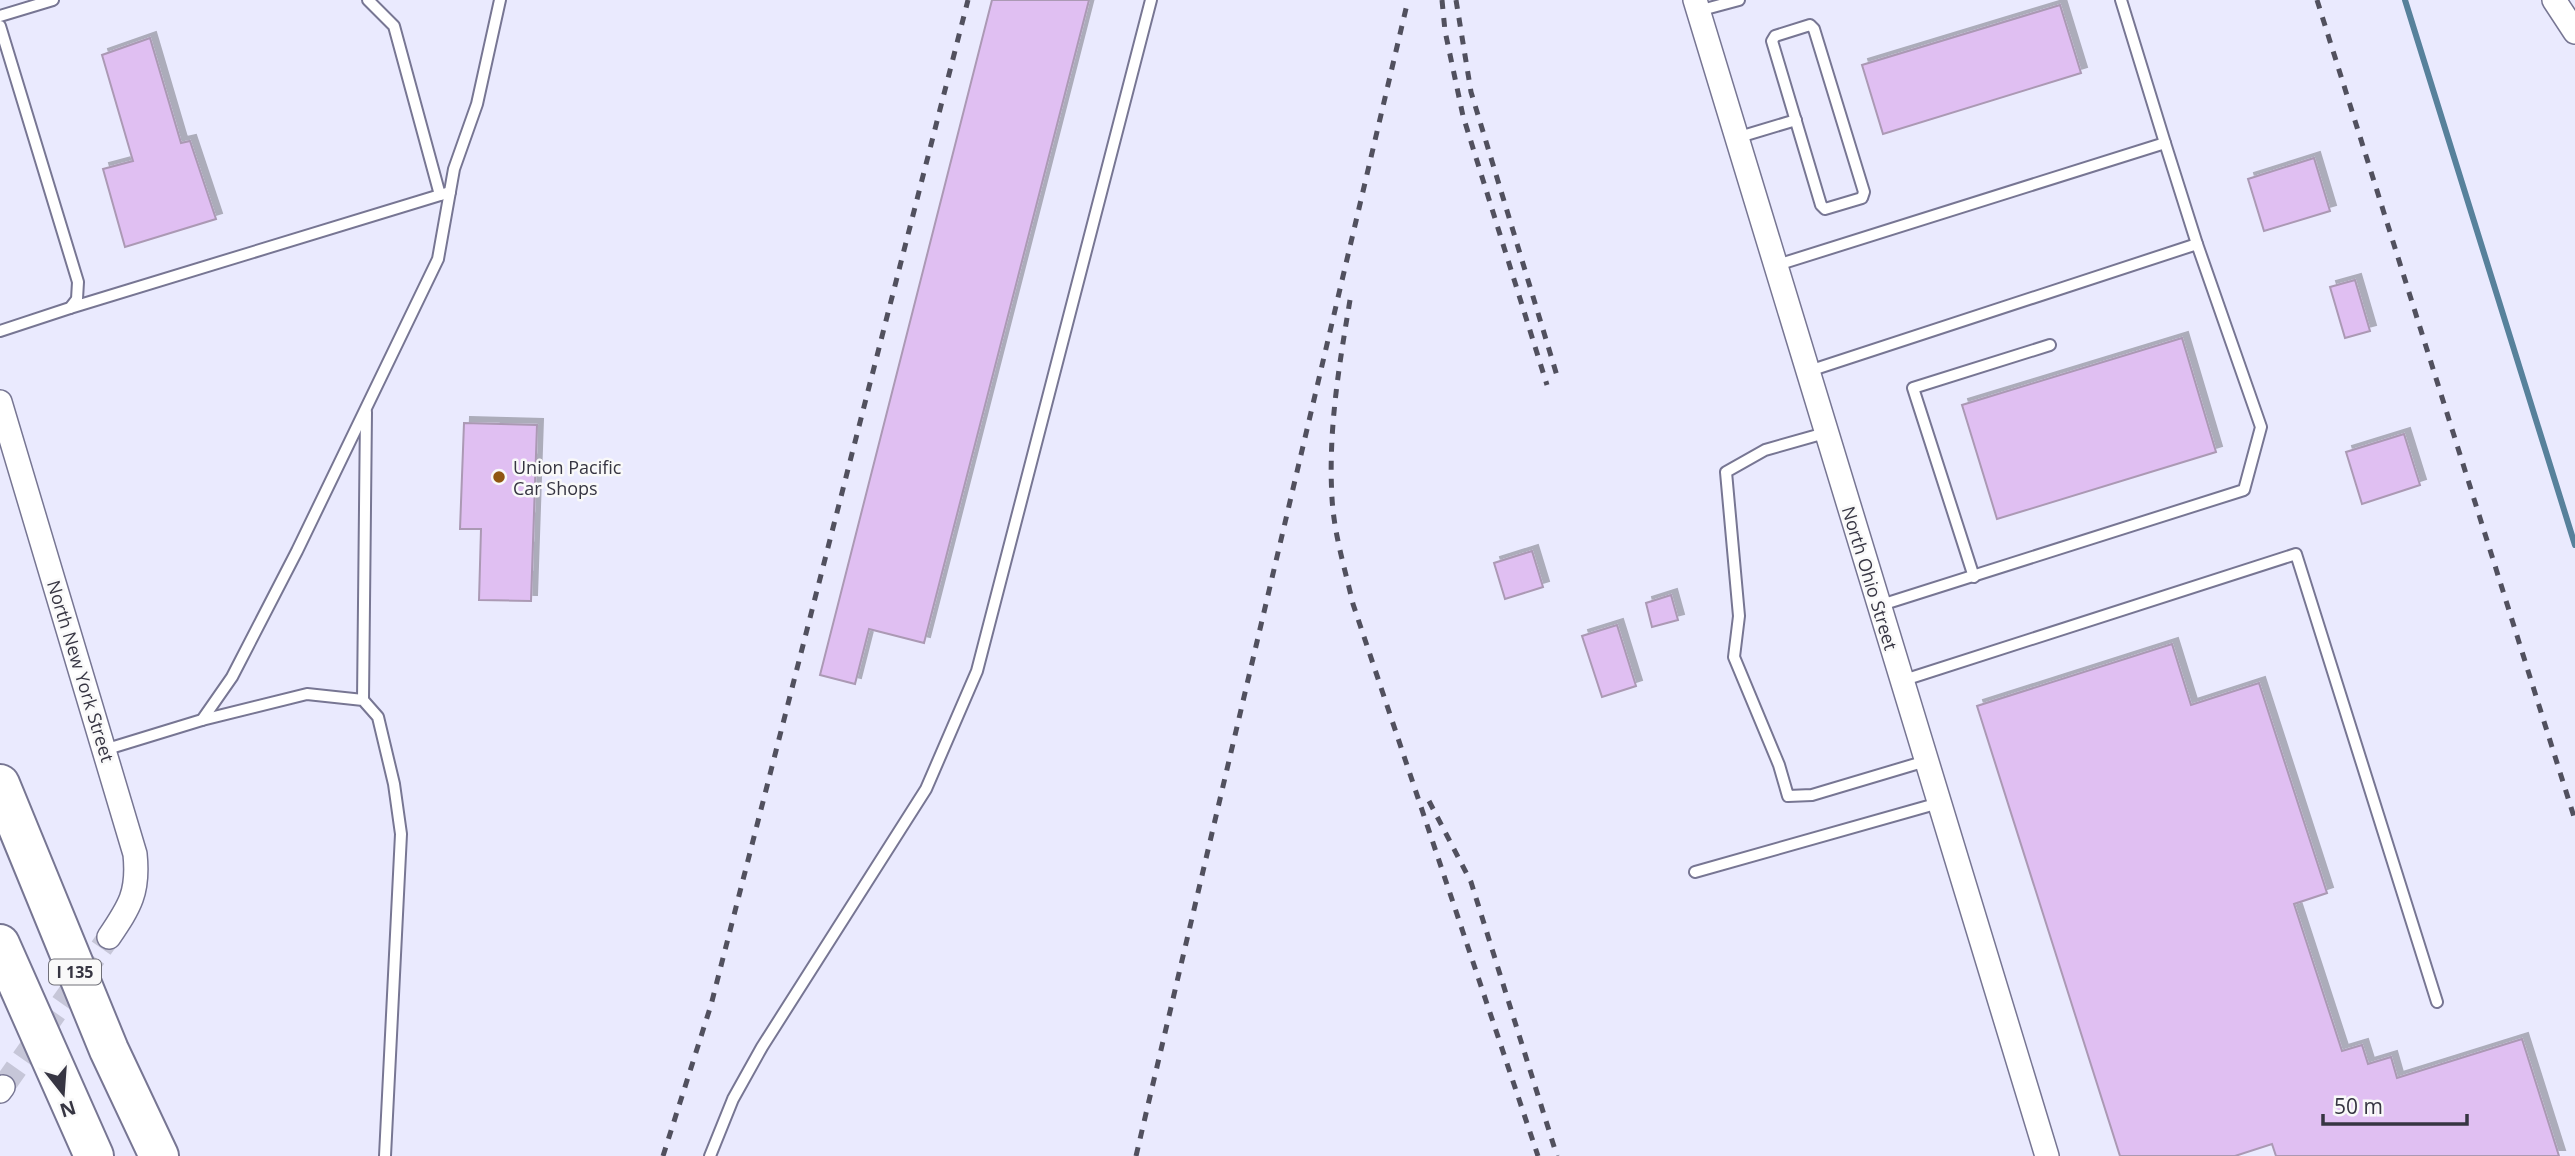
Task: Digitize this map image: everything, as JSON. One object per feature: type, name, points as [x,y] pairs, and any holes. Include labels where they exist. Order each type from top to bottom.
[{"type":"highway","name":"I 135","points":[[0,784],[98,1026],[159,1156]]},
{"type":"highway","points":[[0,944],[94,1156]]},
{"type":"street","points":[[2554,0],[2575,32]]},
{"type":"street","name":"North Ohio Street","points":[[1696,6],[2047,1156]]},
{"type":"street","name":"North New York Street","points":[[0,401],[135,854],[138,879],[131,905],[109,937]]},
{"type":"lane","points":[[0,16],[53,0]]},
{"type":"lane","points":[[368,0],[394,26],[445,193]]},
{"type":"lane","points":[[202,720],[232,677],[438,259],[445,193],[477,104],[500,0]]},
{"type":"lane","points":[[710,1156],[733,1099],[762,1047],[926,789],[977,671],[1151,0]]},
{"type":"lane","points":[[1696,6],[1739,0]]},
{"type":"lane","points":[[1878,606],[2244,490],[2261,427],[2197,244],[2121,0]]},
{"type":"lane","points":[[1810,25],[1814,29],[1864,192],[1861,198],[1825,209],[1821,205],[1796,120],[1772,41],[1775,36],[1810,25]]},
{"type":"lane","points":[[0,26],[76,266],[77,299],[70,308]]},
{"type":"lane","points":[[1735,138],[1796,120]]},
{"type":"lane","points":[[1774,266],[2165,143]]},
{"type":"lane","points":[[0,331],[445,193]]},
{"type":"lane","points":[[1806,372],[2197,244]]},
{"type":"lane","points":[[1974,577],[1913,388],[2050,345]]},
{"type":"lane","points":[[366,409],[363,700],[378,717],[394,784],[401,834],[385,1156]]},
{"type":"lane","points":[[1825,433],[1765,450],[1726,472],[1740,616],[1734,657],[1779,765],[1788,796],[1812,795],[1926,761]]},
{"type":"lane","points":[[1901,681],[2296,554],[2437,1002]]},
{"type":"lane","points":[[104,750],[202,720],[307,694],[363,700]]},
{"type":"lane","points":[[1695,872],[1939,803]]},
{"type":"building","points":[[992,0],[1089,0],[924,643],[869,629],[855,684],[820,675]]},
{"type":"building","points":[[2060,5],[2081,73],[1883,134],[1862,65]]},
{"type":"building","points":[[150,38],[181,143],[190,141],[216,219],[125,247],[103,169],[133,161],[102,55]]},
{"type":"building","points":[[2314,158],[2330,211],[2264,231],[2248,179]]},
{"type":"building","points":[[2355,280],[2370,331],[2345,338],[2330,287]]},
{"type":"building","points":[[2182,338],[2216,452],[1997,519],[1962,405]]},
{"type":"building","name":"Union Pacific Car Shops","points":[[464,423],[537,425],[531,601],[479,600],[481,529],[460,529]]},
{"type":"building","points":[[2404,434],[2420,485],[2362,504],[2346,452]]},
{"type":"building","points":[[1532,551],[1543,587],[1505,599],[1494,563]]},
{"type":"building","points":[[1671,595],[1678,620],[1652,627],[1646,603]]},
{"type":"building","points":[[1617,625],[1636,686],[1602,697],[1582,636]]},
{"type":"building","points":[[2172,644],[2191,705],[2259,683],[2327,893],[2294,904],[2342,1051],[2362,1045],[2368,1064],[2391,1057],[2397,1078],[2522,1039],[2559,1156],[2276,1156],[2272,1144],[2235,1156],[2120,1156],[1977,706]]},
{"type":"waterway","points":[[2405,0],[2575,545]]},
{"type":"tunnel","points":[[3,1087],[109,937]]},
{"type":"railway","points":[[663,1156],[711,1005],[968,0]]},
{"type":"railway","points":[[1136,1156],[1408,0]]},
{"type":"railway","points":[[1442,0],[1445,31],[1463,116],[1547,385]]},
{"type":"railway","points":[[1456,0],[1471,92],[1558,379]]},
{"type":"railway","points":[[2317,0],[2575,820]]},
{"type":"railway","points":[[1350,300],[1338,374],[1331,473],[1340,551],[1353,604],[1538,1156]]},
{"type":"railway","points":[[1429,801],[1471,882],[1557,1156]]},
{"type":"place","name":"Union Pacific Car Shops","points":[[499,477]]}]
